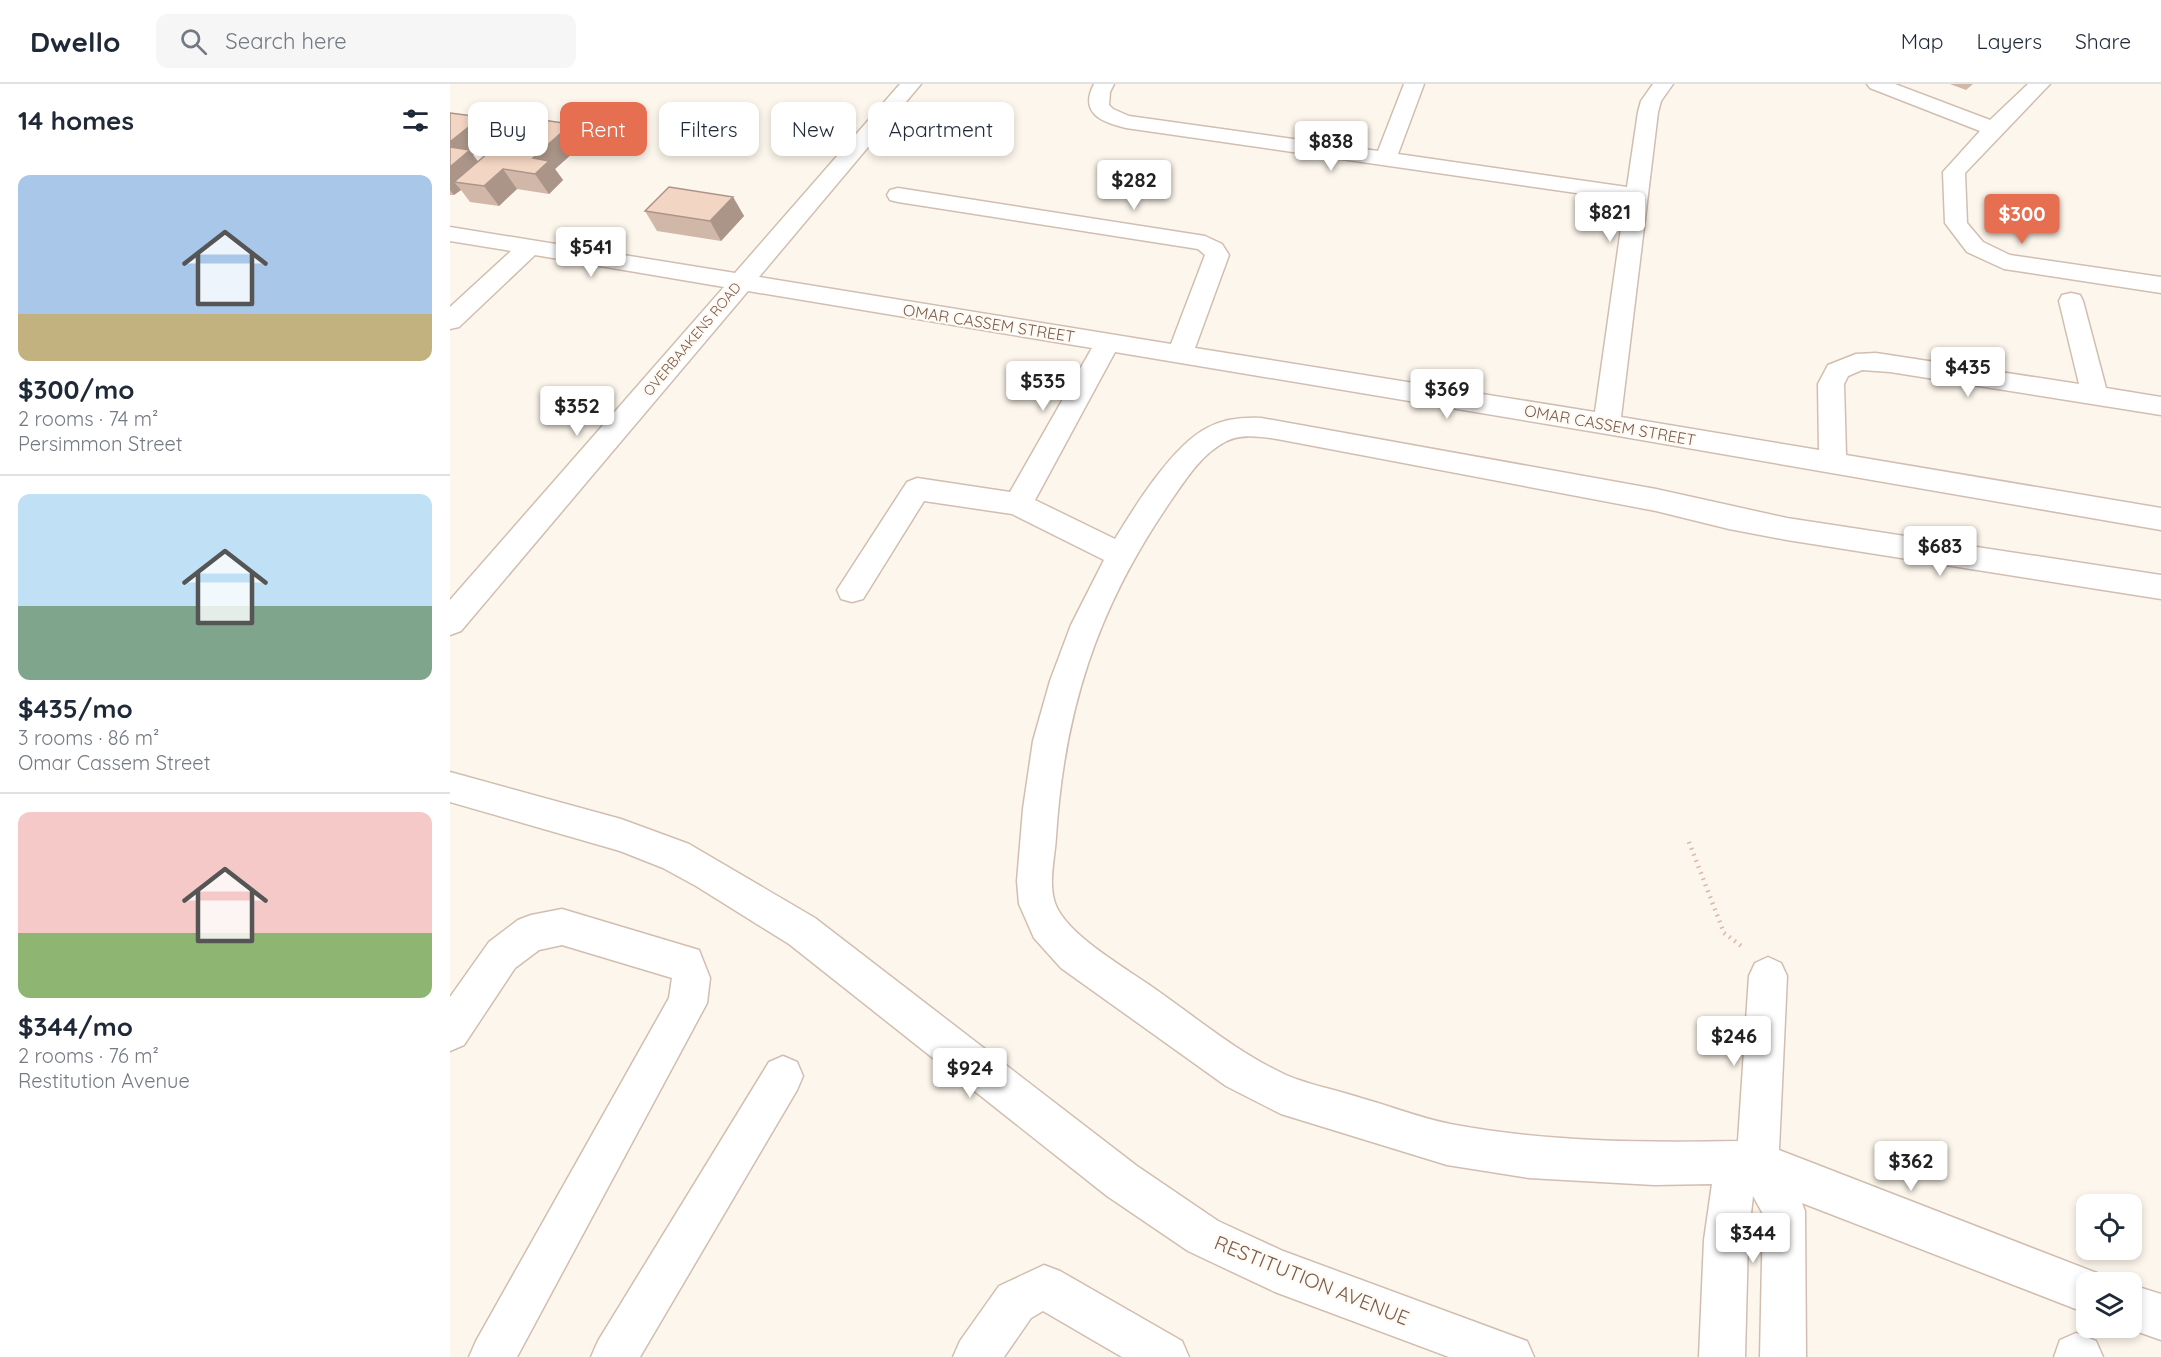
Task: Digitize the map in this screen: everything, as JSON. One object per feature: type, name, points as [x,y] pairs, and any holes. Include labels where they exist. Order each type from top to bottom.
[{"type":"street","name":"OVERBAAKENS ROAD","points":[[450,622],[911,84]]},
{"type":"street","points":[[1104,84],[1098,95],[1098,103],[1109,116],[1117,120],[1637,195]]},
{"type":"street","points":[[1385,160],[1414,84]]},
{"type":"street","points":[[1607,424],[1648,112],[1651,100],[1663,84]]},
{"type":"street","points":[[1877,84],[1993,129]]},
{"type":"street","points":[[2040,84],[1959,163],[1952,180],[1956,223],[1966,239],[1975,247],[1996,259],[2012,264],[2161,285]]},
{"type":"street","points":[[898,195],[1205,243],[1214,249],[1217,255],[1180,354]]},
{"type":"street","name":"OMAR CASSEM STREET","points":[[450,234],[1607,424],[2161,519]]},
{"type":"street","points":[[450,321],[530,247]]},
{"type":"street","points":[[2071,301],[2096,396]]},
{"type":"street","points":[[1018,504],[1108,342]]},
{"type":"street","points":[[1833,463],[1831,384],[1837,371],[1853,363],[1890,363],[2161,406]]},
{"type":"street","points":[[2076,1287],[1815,1188],[1758,1162],[1654,1164],[1530,1157],[1447,1144],[1281,1094],[1240,1072],[1074,955],[1043,919],[1037,904],[1036,876],[1041,799],[1056,712],[1081,640],[1119,554],[1137,525],[1199,446],[1217,434],[1237,428],[1257,426],[1645,498],[1787,529],[2161,587]]},
{"type":"street","points":[[852,590],[917,489],[1018,504],[1119,554]]},
{"type":"street","name":"RESTITUTION AVENUE","points":[[450,787],[621,835],[676,856],[802,931],[1122,1181],[1203,1236],[1275,1270],[1511,1357]]},
{"type":"street","points":[[450,1031],[502,955],[531,933],[562,927],[686,963],[691,978],[688,1003],[492,1357]]},
{"type":"street","points":[[1768,976],[1758,1162],[1784,1211],[1783,1357]]},
{"type":"street","points":[[614,1357],[783,1076]]},
{"type":"street","points":[[1722,1357],[1726,1240],[1731,1189],[1758,1162]]},
{"type":"street","points":[[976,1357],[1015,1302],[1044,1287],[1166,1357]]},
{"type":"street","points":[[2142,1310],[2161,1317]]},
{"type":"path","points":[[1689,842],[1724,933],[1741,947],[1756,952],[1762,959],[1768,976]]},
{"type":"building","points":[[450,113],[468,115],[468,127],[450,142]]},
{"type":"building","points":[[548,121],[560,122],[560,134],[548,145]]},
{"type":"building","points":[[450,147],[468,150],[468,152],[450,167]]},
{"type":"building","points":[[484,156],[535,156],[533,158],[549,161],[535,174],[503,169],[484,186],[454,182]]},
{"type":"building","points":[[669,187],[733,197],[710,221],[645,211]]}]
